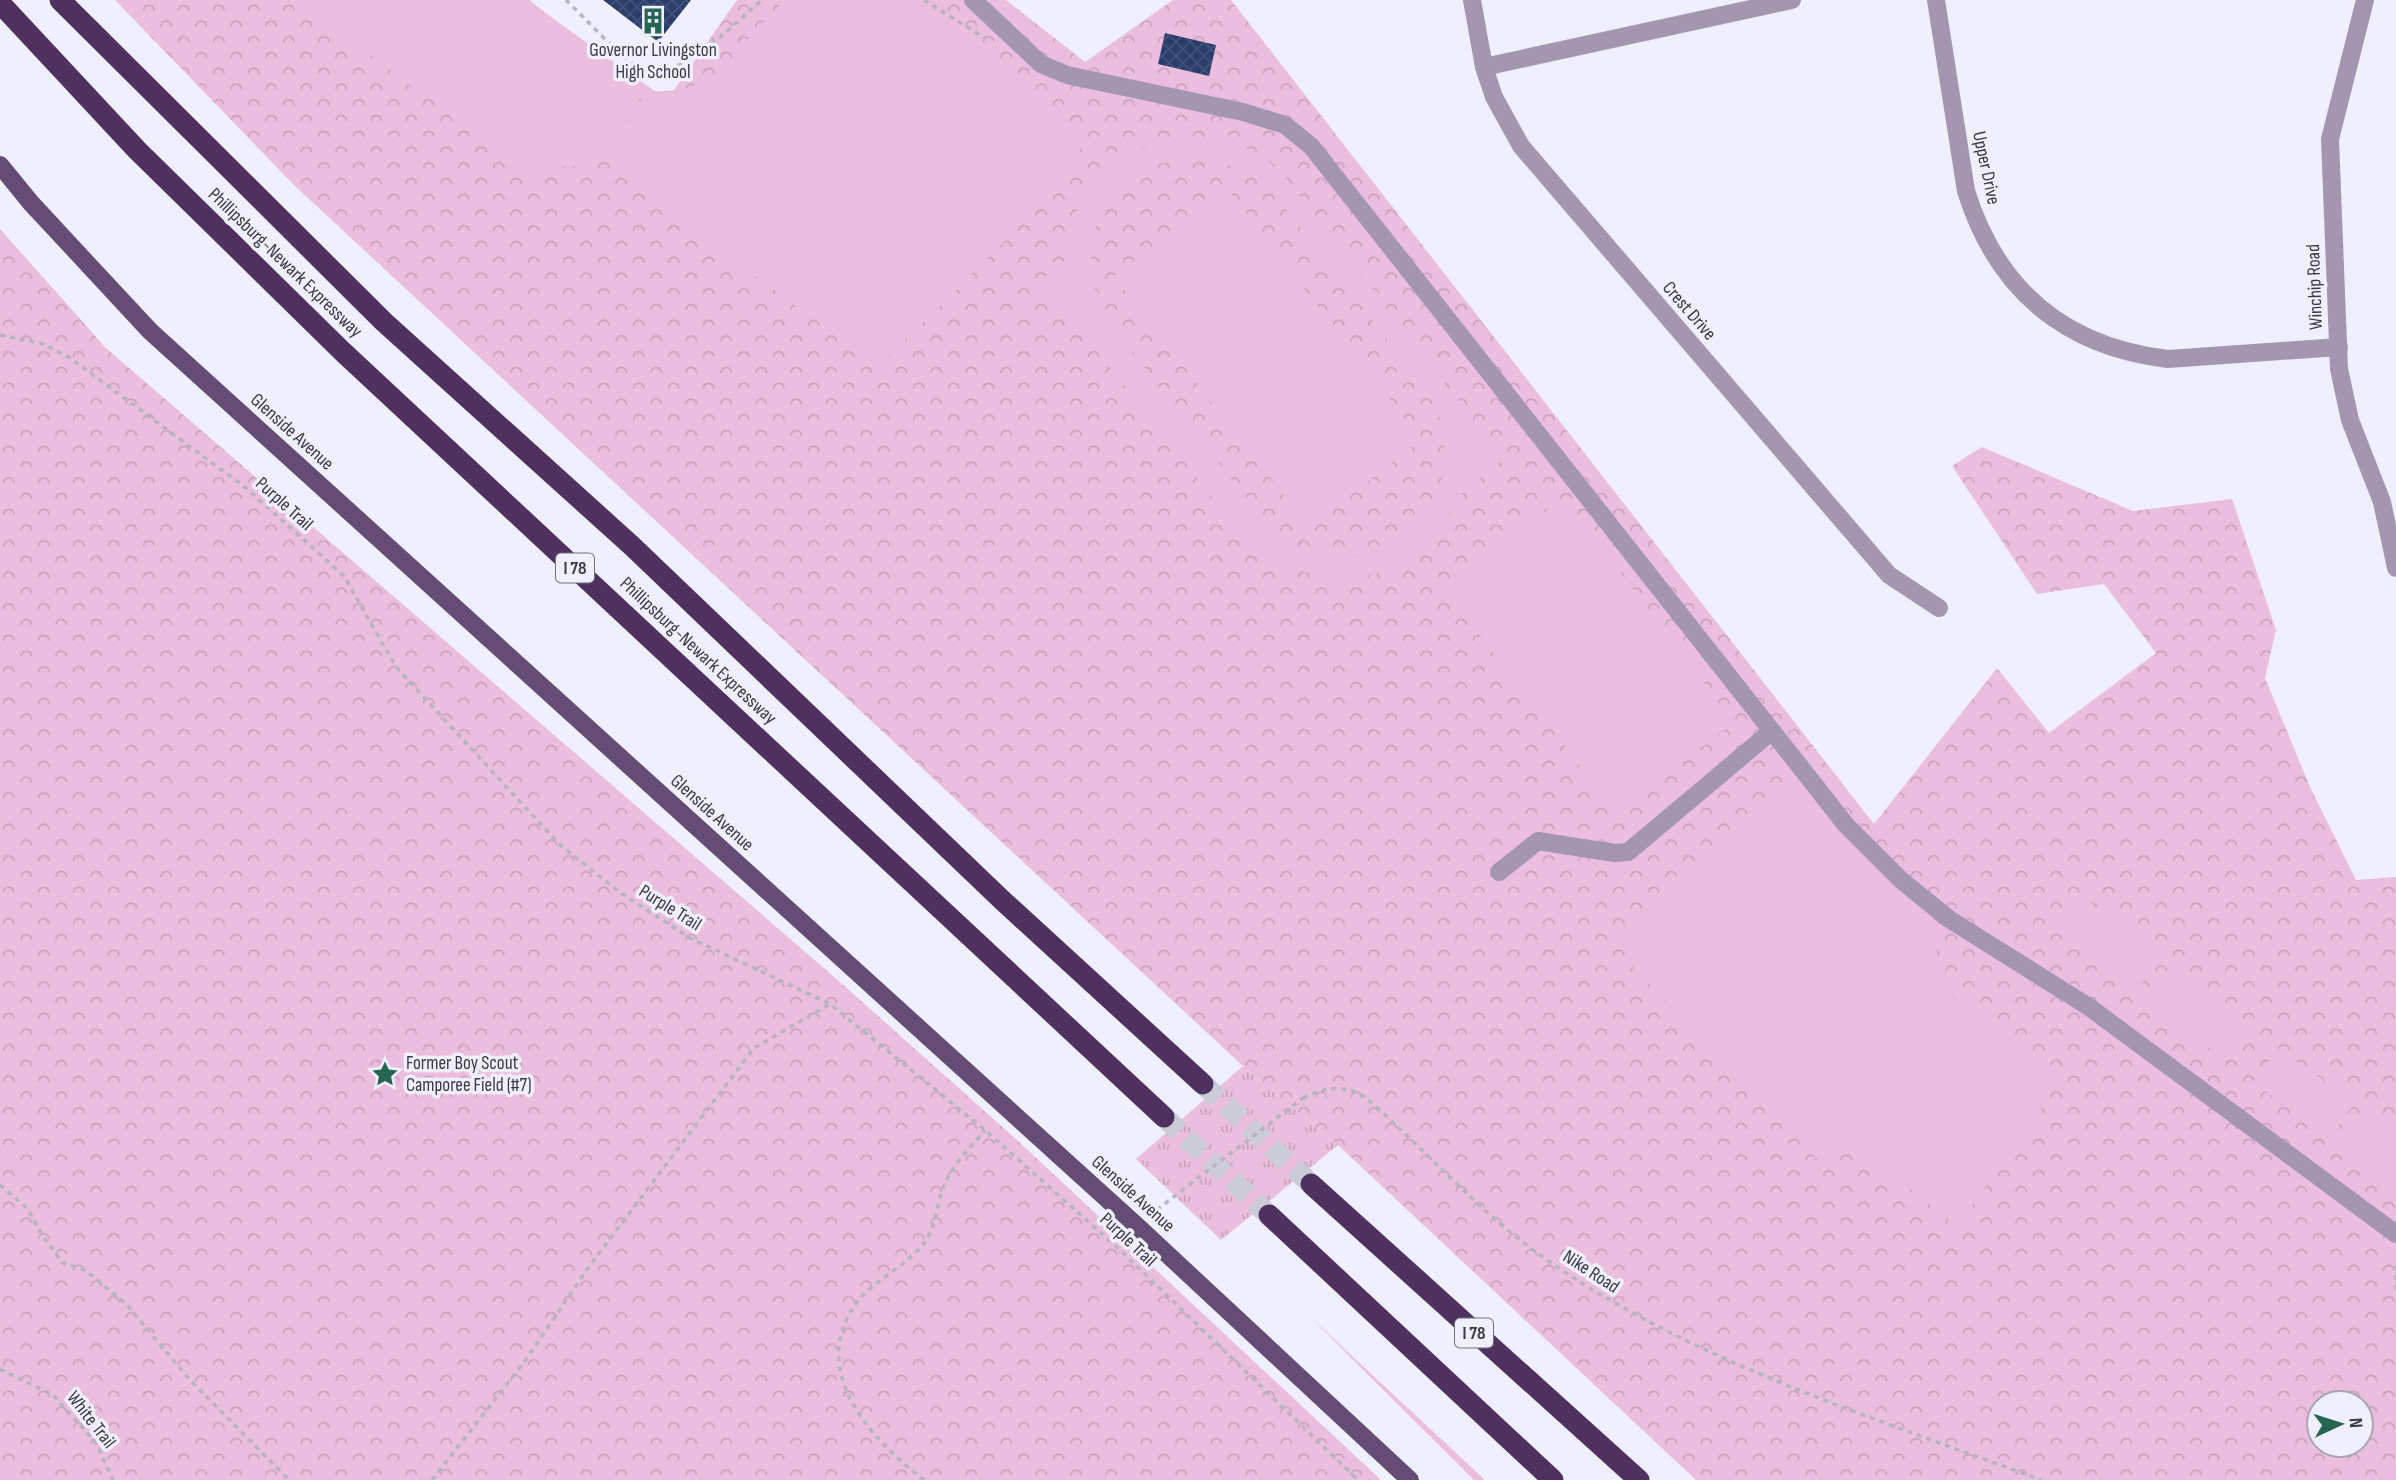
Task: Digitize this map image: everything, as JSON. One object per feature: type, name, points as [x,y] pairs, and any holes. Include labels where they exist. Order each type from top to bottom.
[{"type":"highway","name":"Phillipsburg-Newark Expressway","points":[[60,0],[384,322],[632,546],[1002,900],[1203,1084]]},
{"type":"highway","name":"Phillipsburg-Newark Expressway","points":[[0,3],[137,150],[343,352],[1164,1117]]},
{"type":"highway","name":"I 78","points":[[1311,1184],[1639,1480]]},
{"type":"highway","points":[[1269,1215],[1553,1480]]},
{"type":"main road","name":"Glenside Avenue","points":[[0,164],[31,204],[150,331],[1137,1226],[1410,1480]]},
{"type":"street","points":[[973,0],[1041,64],[1066,75],[1244,112],[1285,125],[1311,146],[1846,825],[1901,880],[1949,919],[2089,1007],[2396,1234]]},
{"type":"street","name":"Crest Drive","points":[[1472,0],[1484,67],[1494,97],[1521,146],[1889,575],[1939,608]]},
{"type":"street","points":[[1484,67],[1792,0]]},
{"type":"street","name":"Upper Drive","points":[[1936,0],[1966,191],[1973,214],[2000,265],[2039,307],[2078,333],[2109,347],[2143,356],[2168,359],[2339,347]]},
{"type":"street","name":"Winchip Road","points":[[2365,0],[2330,139],[2339,369],[2350,420],[2382,502],[2396,568]]},
{"type":"street","points":[[1499,872],[1538,841],[1615,853],[1628,852],[1772,731]]},
{"type":"path","points":[[566,0],[643,70],[666,72],[693,58],[762,0]]},
{"type":"path","name":"Purple Trail","points":[[0,335],[44,344],[70,358],[246,488],[344,576],[397,667],[559,844],[618,891],[690,938],[830,1004],[985,1130],[1119,1250],[1358,1480]]},
{"type":"path","points":[[432,1480],[525,1361],[588,1268],[754,1048],[830,1004]]},
{"type":"path","name":"Nike Road","points":[[1137,1226],[1303,1098],[1334,1087],[1355,1091],[1365,1097],[1489,1217],[1607,1300],[1667,1334],[1873,1418],[2040,1480]]},
{"type":"path","points":[[924,1480],[906,1466],[851,1405],[839,1366],[837,1347],[841,1330],[858,1301],[928,1238],[950,1171],[985,1130]]},
{"type":"path","points":[[0,1185],[28,1209],[42,1235],[64,1263],[85,1270],[127,1305],[189,1379],[289,1480]]},
{"type":"path","points":[[2396,1265],[2396,1294]]},
{"type":"path","name":"White Trail","points":[[0,1369],[53,1395],[96,1443],[113,1480]]},
{"type":"green space","points":[[115,0],[527,0],[667,100],[737,0],[1006,0],[1085,62],[1173,0],[1231,0],[1874,824],[1997,668],[2049,733],[2156,653],[2104,584],[2037,594],[1952,466],[1982,447],[2133,511],[2232,499],[2276,630],[2265,678],[2310,787],[2356,880],[2396,877],[2396,1480],[1696,1480],[1338,1145],[1243,1066],[295,186]]},
{"type":"green space","points":[[293,0],[529,0],[645,90],[597,166],[526,168]]},
{"type":"green space","points":[[784,0],[912,0],[947,21],[1046,98],[1080,136],[1082,147],[1010,236],[879,366],[634,188],[612,166],[609,153],[647,92],[681,90],[711,80]]},
{"type":"green space","points":[[1196,135],[1255,151],[1282,173],[1503,459],[1459,497],[1438,534],[1426,547],[1396,567],[1360,577],[1324,577],[1291,567],[1246,541],[1041,279],[1066,258],[1075,215],[1096,181],[1123,157],[1139,149]],"holes":[[[1195,157],[1239,170],[1277,197],[1431,397],[1444,436],[1443,473],[1432,505],[1411,531],[1383,549],[1350,557],[1314,553],[1276,535],[1108,322],[1096,293],[1091,264],[1093,237],[1102,212],[1117,191],[1137,175],[1164,163]]]},
{"type":"green space","points":[[1227,188],[1421,440],[1309,528],[1114,276]]},
{"type":"green space","points":[[0,229],[106,348],[840,982],[1017,1140],[1381,1480],[0,1480]]},
{"type":"green space","points":[[1563,497],[1734,722],[1617,814],[1446,591]]},
{"type":"green space","points":[[1796,784],[1933,916],[1941,988],[2061,1080],[1957,1226],[1844,1136],[1817,1159],[1627,961],[1629,931]]},
{"type":"green space","points":[[2083,897],[2161,957],[2135,992],[2058,933]]},
{"type":"green space","points":[[2177,970],[2251,1026],[2225,1060],[2151,1004]]},
{"type":"green space","points":[[2278,1048],[2355,1103],[2328,1138],[2253,1082]]},
{"type":"green space","points":[[1243,1066],[1338,1145],[1221,1240],[1136,1159]]},
{"type":"green space","points":[[2363,1111],[2396,1135],[2396,1188],[2339,1146]]},
{"type":"green space","points":[[1309,1316],[1485,1480],[1474,1480]]},
{"type":"building","name":"Governor Livingston High School","points":[[603,0],[691,0],[658,42]]},
{"type":"building","points":[[1165,33],[1216,45],[1209,76],[1158,64]]},
{"type":"tunnel","points":[[1203,1084],[1311,1184]]},
{"type":"tunnel","points":[[1164,1117],[1269,1215]]},
{"type":"place","name":"Governor Livingston High School","points":[[653,21]]},
{"type":"place","name":"Former Boy Scout Camporee Field (#7)","points":[[385,1074]]}]
